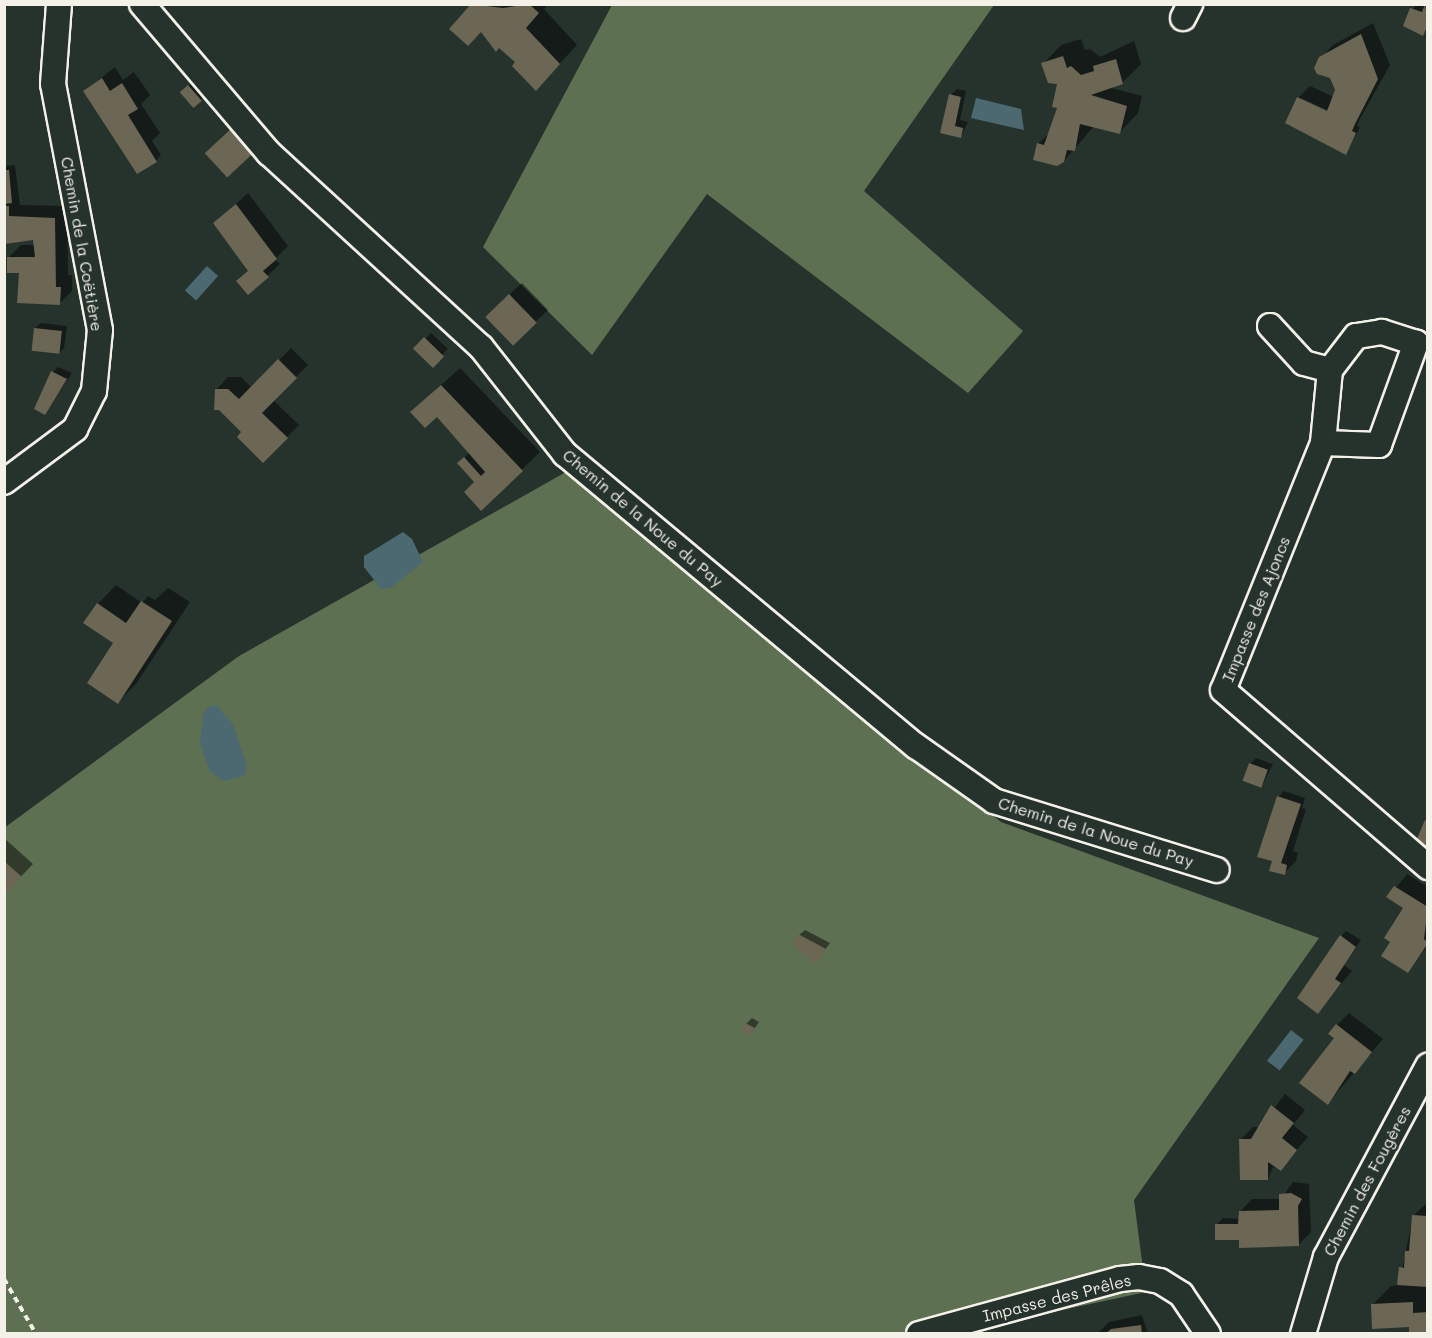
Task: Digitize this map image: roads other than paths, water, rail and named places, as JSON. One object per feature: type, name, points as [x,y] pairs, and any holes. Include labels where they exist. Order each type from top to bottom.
[{"type":"street","name":"Chemin de la Coëtière","points":[[4,482],[75,429],[94,391],[100,330],[54,84],[59,4]]},
{"type":"street","name":"Chemin de la Noue du Pay","points":[[142,4],[269,153],[481,347],[565,454],[916,746],[994,801],[1217,870]]},
{"type":"street","points":[[1270,326],[1304,363],[1329,370],[1356,336],[1382,332],[1416,343],[1379,445],[1323,443]]},
{"type":"street","name":"Impasse des Ajoncs","points":[[1329,370],[1323,443],[1223,690],[1428,867]]},
{"type":"street","name":"Chemin des Fougères","points":[[1303,1334],[1326,1257],[1428,1066]]},
{"type":"street","name":"Impasse des Prêles","points":[[919,1334],[1120,1279],[1139,1277],[1160,1281],[1180,1294],[1208,1334]]},
{"type":"water","points":[[976,98],[1021,109],[1024,130],[971,118]]},
{"type":"water","points":[[207,266],[218,276],[196,301],[185,291]]},
{"type":"water","points":[[403,532],[412,539],[423,562],[391,588],[381,589],[364,567],[364,556]]},
{"type":"water","points":[[216,705],[233,724],[247,766],[244,776],[224,781],[210,772],[200,743],[203,715],[208,707]]},
{"type":"water","points":[[1291,1030],[1304,1040],[1280,1071],[1267,1061]]}]
